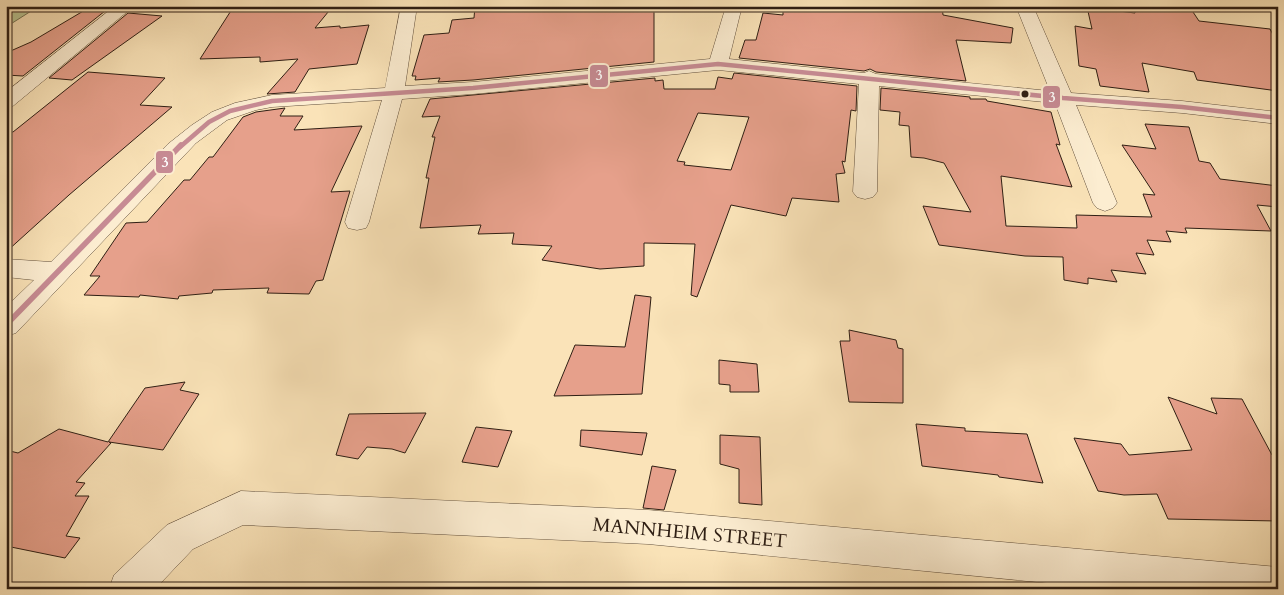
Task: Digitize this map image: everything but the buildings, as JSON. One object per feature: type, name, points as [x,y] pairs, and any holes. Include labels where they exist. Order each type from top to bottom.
[{"type":"street","points":[[6,102],[126,6]]},
{"type":"street","points":[[357,222],[394,92],[409,6]]},
{"type":"street","points":[[718,64],[734,6]]},
{"type":"street","points":[[1024,6],[1105,203]]},
{"type":"street","points":[[6,325],[164,160],[201,128],[224,113],[246,105],[272,101],[473,88],[718,64],[869,77],[1063,98],[1182,107],[1278,118]]},
{"type":"street","points":[[865,192],[869,77]]},
{"type":"street","points":[[6,268],[57,272]]},
{"type":"street","name":"MANNHEIM STREET","points":[[128,589],[180,537],[241,508],[648,527],[1278,586]]},
{"type":"green space","points":[[6,6],[39,6],[6,27]]},
{"type":"waterway","points":[[6,9],[10,6]]},
{"type":"transit line","name":"3","points":[[6,325],[188,138],[209,122],[230,111],[272,101],[473,88],[718,64],[1063,98],[1182,107],[1278,118]]}]
